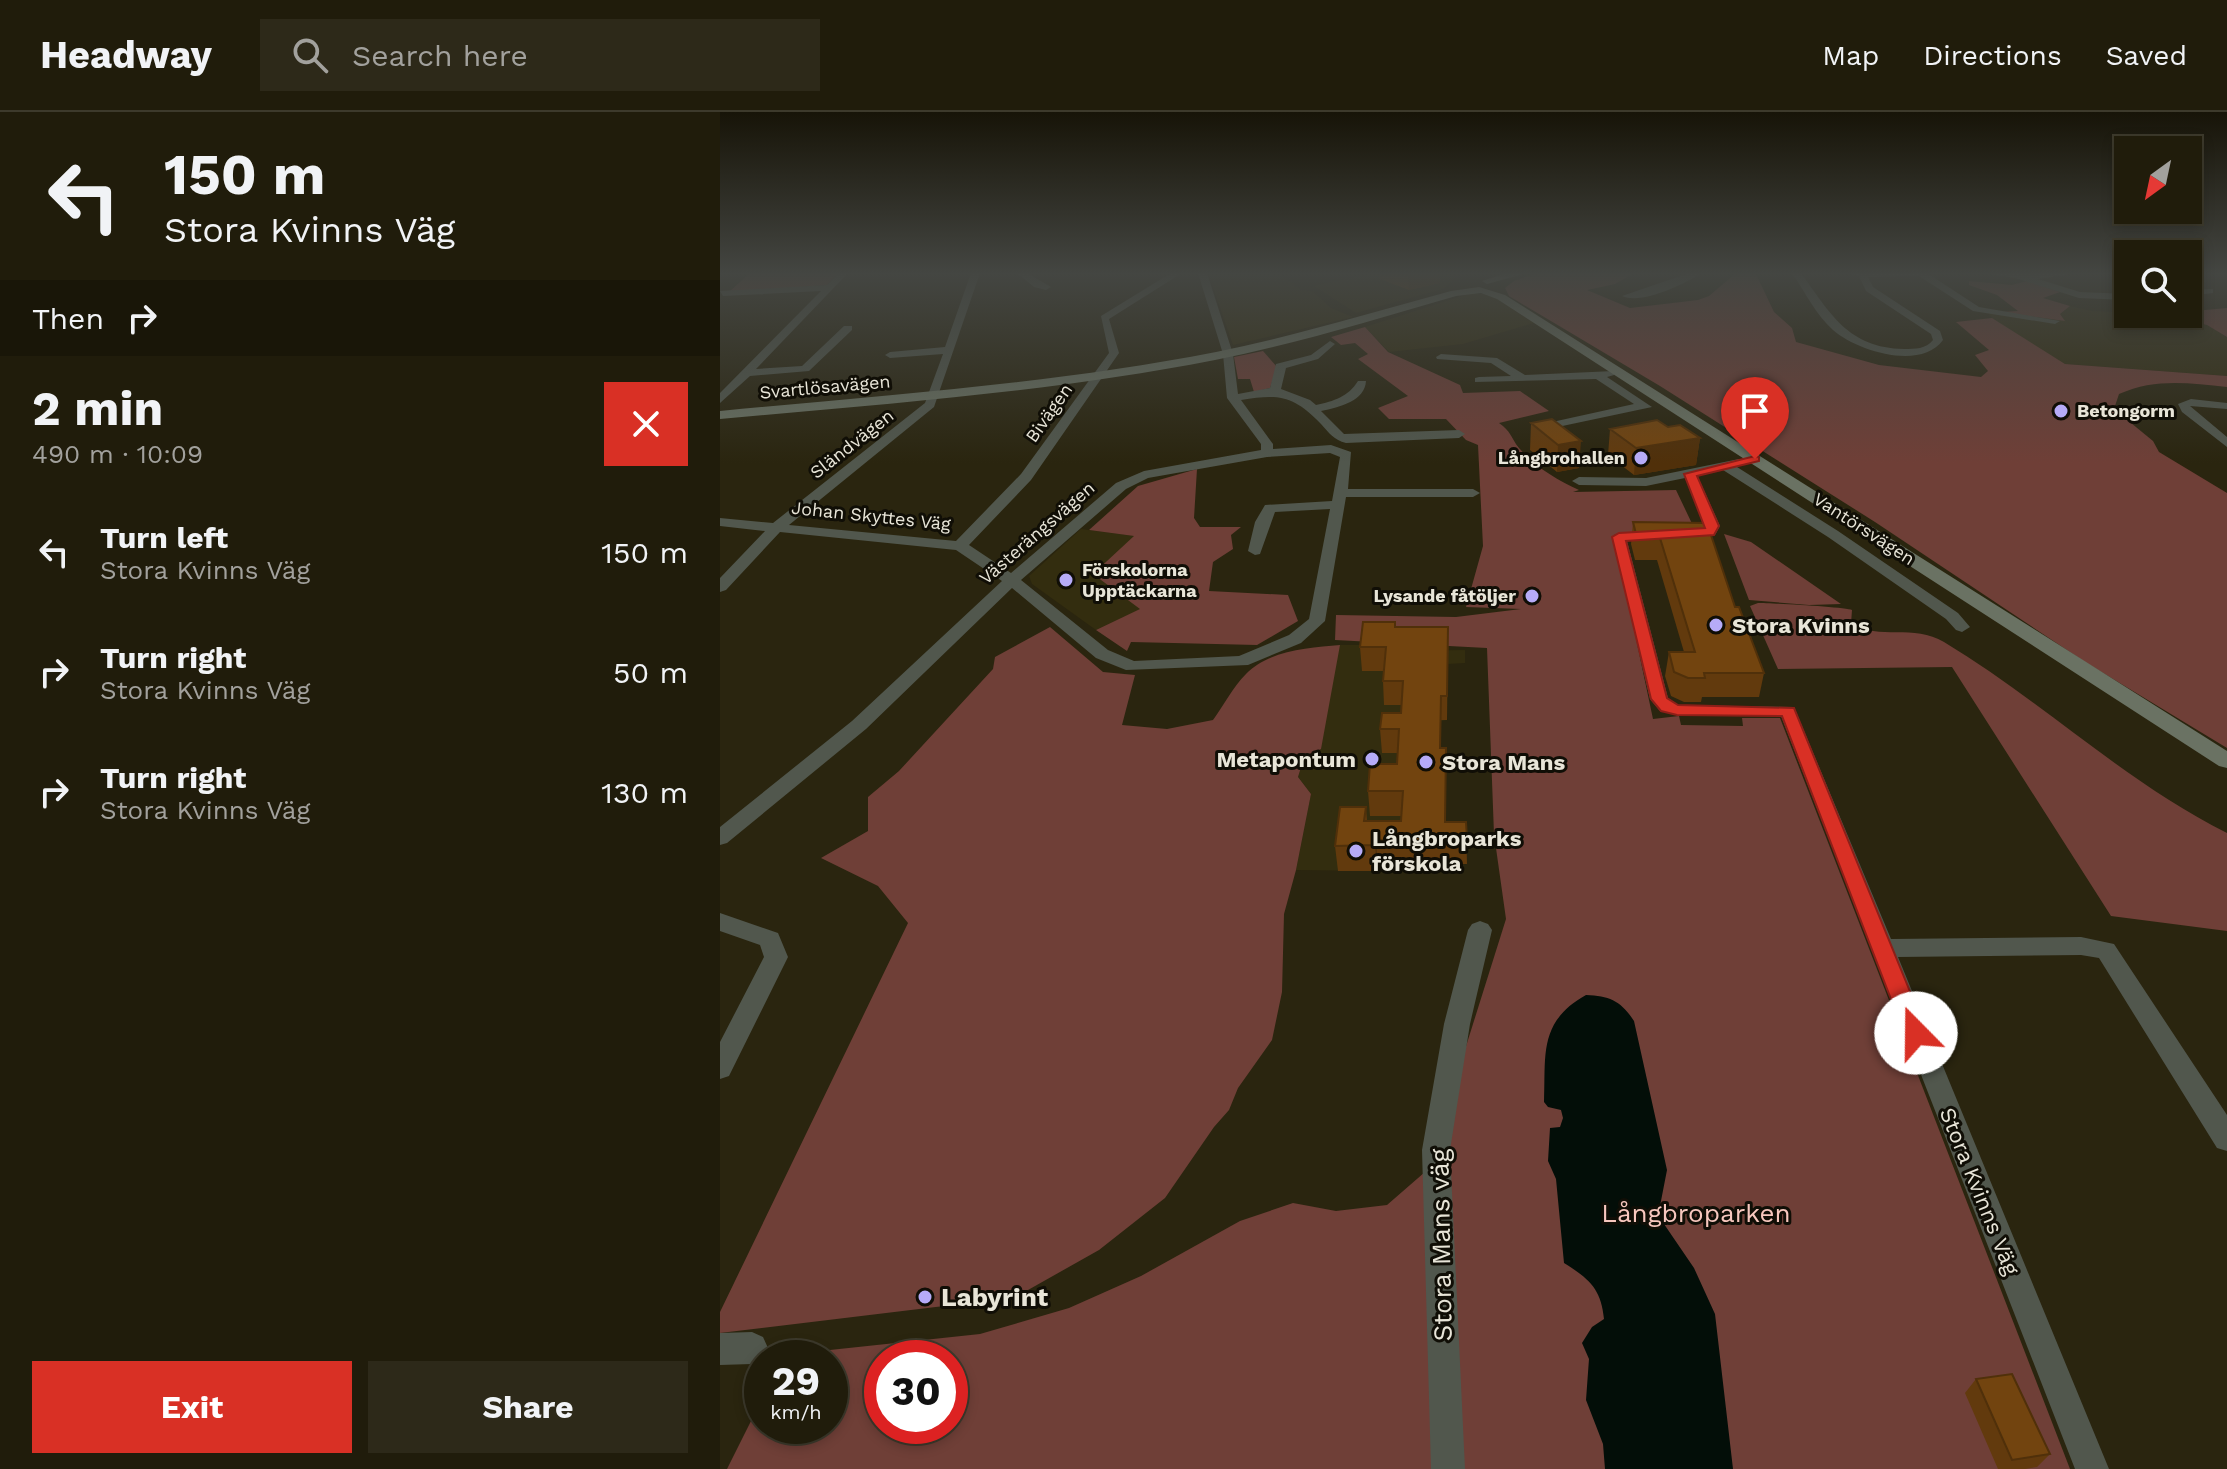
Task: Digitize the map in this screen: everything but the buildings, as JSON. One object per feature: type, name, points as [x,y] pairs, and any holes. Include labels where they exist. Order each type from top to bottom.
[{"type":"street","points":[[720,400],[782,336]]},
{"type":"street","points":[[746,373],[805,369],[839,336]]},
{"type":"street","name":"Sländvägen","points":[[720,587],[778,526],[930,405],[954,336]]},
{"type":"street","name":"Bivägen","points":[[960,546],[1026,477],[1114,353],[1109,336]]},
{"type":"street","points":[[1222,336],[1228,354],[1233,398],[1267,444],[1267,453],[1459,434]]},
{"type":"street","name":"Svartlösavägen","points":[[720,415],[935,395],[1099,374],[1228,354],[1299,336]]},
{"type":"street","name":"Vantörsvägen","points":[[1564,336],[2227,761]]},
{"type":"street","points":[[1851,336],[1908,353],[1933,347],[1937,336]]},
{"type":"street","points":[[1275,391],[1281,374],[1280,366],[1321,354],[1330,344]]},
{"type":"street","points":[[890,355],[949,350]]},
{"type":"street","points":[[1441,357],[1493,360],[1524,379]]},
{"type":"street","points":[[1479,380],[1598,376],[1618,371]]},
{"type":"street","points":[[1538,429],[1625,408],[1646,407],[1598,376]]},
{"type":"street","points":[[1315,409],[1344,402],[1357,393],[1362,383]]},
{"type":"street","points":[[1233,398],[1275,391],[1298,398],[1315,409],[1344,445]]},
{"type":"street","points":[[2227,406],[2184,404],[2186,410],[2227,443]]},
{"type":"street","name":"Johan Skyttes Väg","points":[[720,522],[960,546],[1012,580],[1102,654],[1116,661],[1132,666],[1242,661],[1295,639],[1317,621],[1347,455],[1344,445]]},
{"type":"street","name":"Västerängsvägen","points":[[720,838],[859,725],[1012,580],[1121,486],[1144,475],[1267,453]]},
{"type":"street","points":[[1579,481],[1646,482],[1755,459]]},
{"type":"street","points":[[1726,466],[1847,543],[1952,616],[1962,627]]},
{"type":"street","name":"Stora Kvinns Väg","points":[[1690,474],[1713,526],[1710,532],[1619,537],[1659,699],[1666,707],[1677,710],[1788,711],[2092,1469]]},
{"type":"street","points":[[1255,551],[1262,522],[1270,508],[1338,499],[1473,493]]},
{"type":"street","points":[[720,922],[770,939],[776,957],[720,1068]]},
{"type":"street","name":"Stora Mans väg","points":[[1448,1469],[1436,1150],[1457,1024],[1480,930]]},
{"type":"street","points":[[1881,948],[2081,946],[2106,950],[2227,1139]]},
{"type":"shaded area","points":[[1230,336],[1270,336],[1233,345]]},
{"type":"shaded area","points":[[1374,336],[1489,336],[1463,344],[1389,352]]},
{"type":"shaded area","points":[[2018,336],[2227,337],[2227,376],[2065,364]]},
{"type":"shaded area","name":"Förskolorna Upptäckarna","points":[[1081,529],[1134,536],[1141,609],[1096,630],[1032,584],[1029,576]]},
{"type":"shaded area","name":"Metapontum","points":[[1340,645],[1397,645],[1397,651],[1465,650],[1465,663],[1448,664],[1447,720],[1441,721],[1440,772],[1446,772],[1446,847],[1467,864],[1378,865],[1377,871],[1296,870],[1311,794],[1298,777]]},
{"type":"shaded area","points":[[1586,995],[1614,1001],[1634,1021],[1667,1170],[1660,1206],[1664,1224],[1694,1268],[1715,1314],[1733,1469],[1605,1469],[1603,1444],[1586,1400],[1589,1359],[1582,1343],[1592,1327],[1604,1319],[1600,1299],[1592,1285],[1564,1263],[1556,1179],[1548,1161],[1550,1128],[1560,1127],[1563,1118],[1561,1110],[1548,1107],[1544,1102],[1546,1055],[1552,1028],[1570,1005]]},
{"type":"green space","name":"Långbroparken","points":[[1374,336],[1388,352],[1460,385],[1463,393],[1520,391],[1549,411],[1499,423],[1532,461],[1579,490],[1573,492],[1676,490],[1696,532],[1622,532],[1614,535],[1653,719],[1679,716],[1681,725],[1743,726],[1742,718],[1780,718],[2070,1469],[727,1469],[744,1435],[744,1444],[848,1444],[848,1348],[864,1346],[864,1444],[968,1444],[968,1340],[924,1340],[980,1334],[1069,1308],[1141,1276],[1240,1221],[1293,1203],[1336,1211],[1387,1205],[1448,1152],[1462,1059],[1506,919],[1494,834],[1487,648],[1335,640],[1336,615],[1456,617],[1521,609],[1466,607],[1483,546],[1478,445],[1466,440],[1446,419],[1389,419],[1378,408],[1408,396],[1358,359],[1368,354],[1355,343],[1341,345],[1331,337]]},
{"type":"green space","points":[[1577,336],[1794,336],[1796,342],[1879,365],[1981,377],[1988,371],[1975,355],[1989,350],[1973,336],[2021,336],[2065,364],[2227,376],[2227,387],[2172,383],[2132,389],[2119,394],[2114,409],[2153,441],[2159,452],[2227,493],[2227,748],[2085,662],[1875,522]]},
{"type":"green space","points":[[1263,351],[1277,367],[1270,388],[1254,392],[1250,379],[1238,379],[1234,357]]},
{"type":"green space","points":[[1197,469],[1194,518],[1200,527],[1241,527],[1231,535],[1233,549],[1213,562],[1209,591],[1288,595],[1298,621],[1257,645],[1131,642],[1127,651],[1096,630],[1140,609],[1093,574],[1134,536],[1089,530],[1138,486]]},
{"type":"green space","points":[[1724,534],[1751,542],[1841,604],[1749,600]]},
{"type":"green space","points":[[1758,603],[1852,610],[1851,624],[1862,629],[1921,634],[1944,642],[2118,766],[2227,833],[2227,931],[2111,916],[1952,667],[1778,669],[1750,606]]},
{"type":"green space","points":[[1050,627],[1103,672],[1135,675],[1122,725],[1167,729],[1213,720],[1241,679],[1266,660],[1290,652],[1340,645],[1321,749],[1304,758],[1298,777],[1311,794],[1284,914],[1282,992],[1272,1040],[1238,1088],[1229,1110],[1165,1198],[1099,1250],[1028,1290],[944,1306],[720,1333],[720,1312],[908,923],[878,886],[821,858],[868,831],[868,797],[899,771],[993,669],[995,657]]},
{"type":"place","name":"Betongorm","points":[[2061,411]]},
{"type":"place","name":"Långbrohallen","points":[[1641,458]]},
{"type":"place","name":"Förskolorna Upptäckarna","points":[[1066,580]]},
{"type":"place","name":"Lysande fåtöljer","points":[[1532,596]]},
{"type":"place","name":"Stora Kvinns","points":[[1716,625]]},
{"type":"place","name":"Metapontum","points":[[1372,759]]},
{"type":"place","name":"Stora Mans","points":[[1426,762]]},
{"type":"place","name":"Långbroparks förskola","points":[[1356,851]]},
{"type":"place","name":"Labyrint","points":[[925,1297]]},
{"type":"route","points":[[1755,459],[1690,474],[1713,526],[1710,532],[1619,537],[1659,699],[1666,707],[1677,710],[1788,711],[1916,1033]]}]
